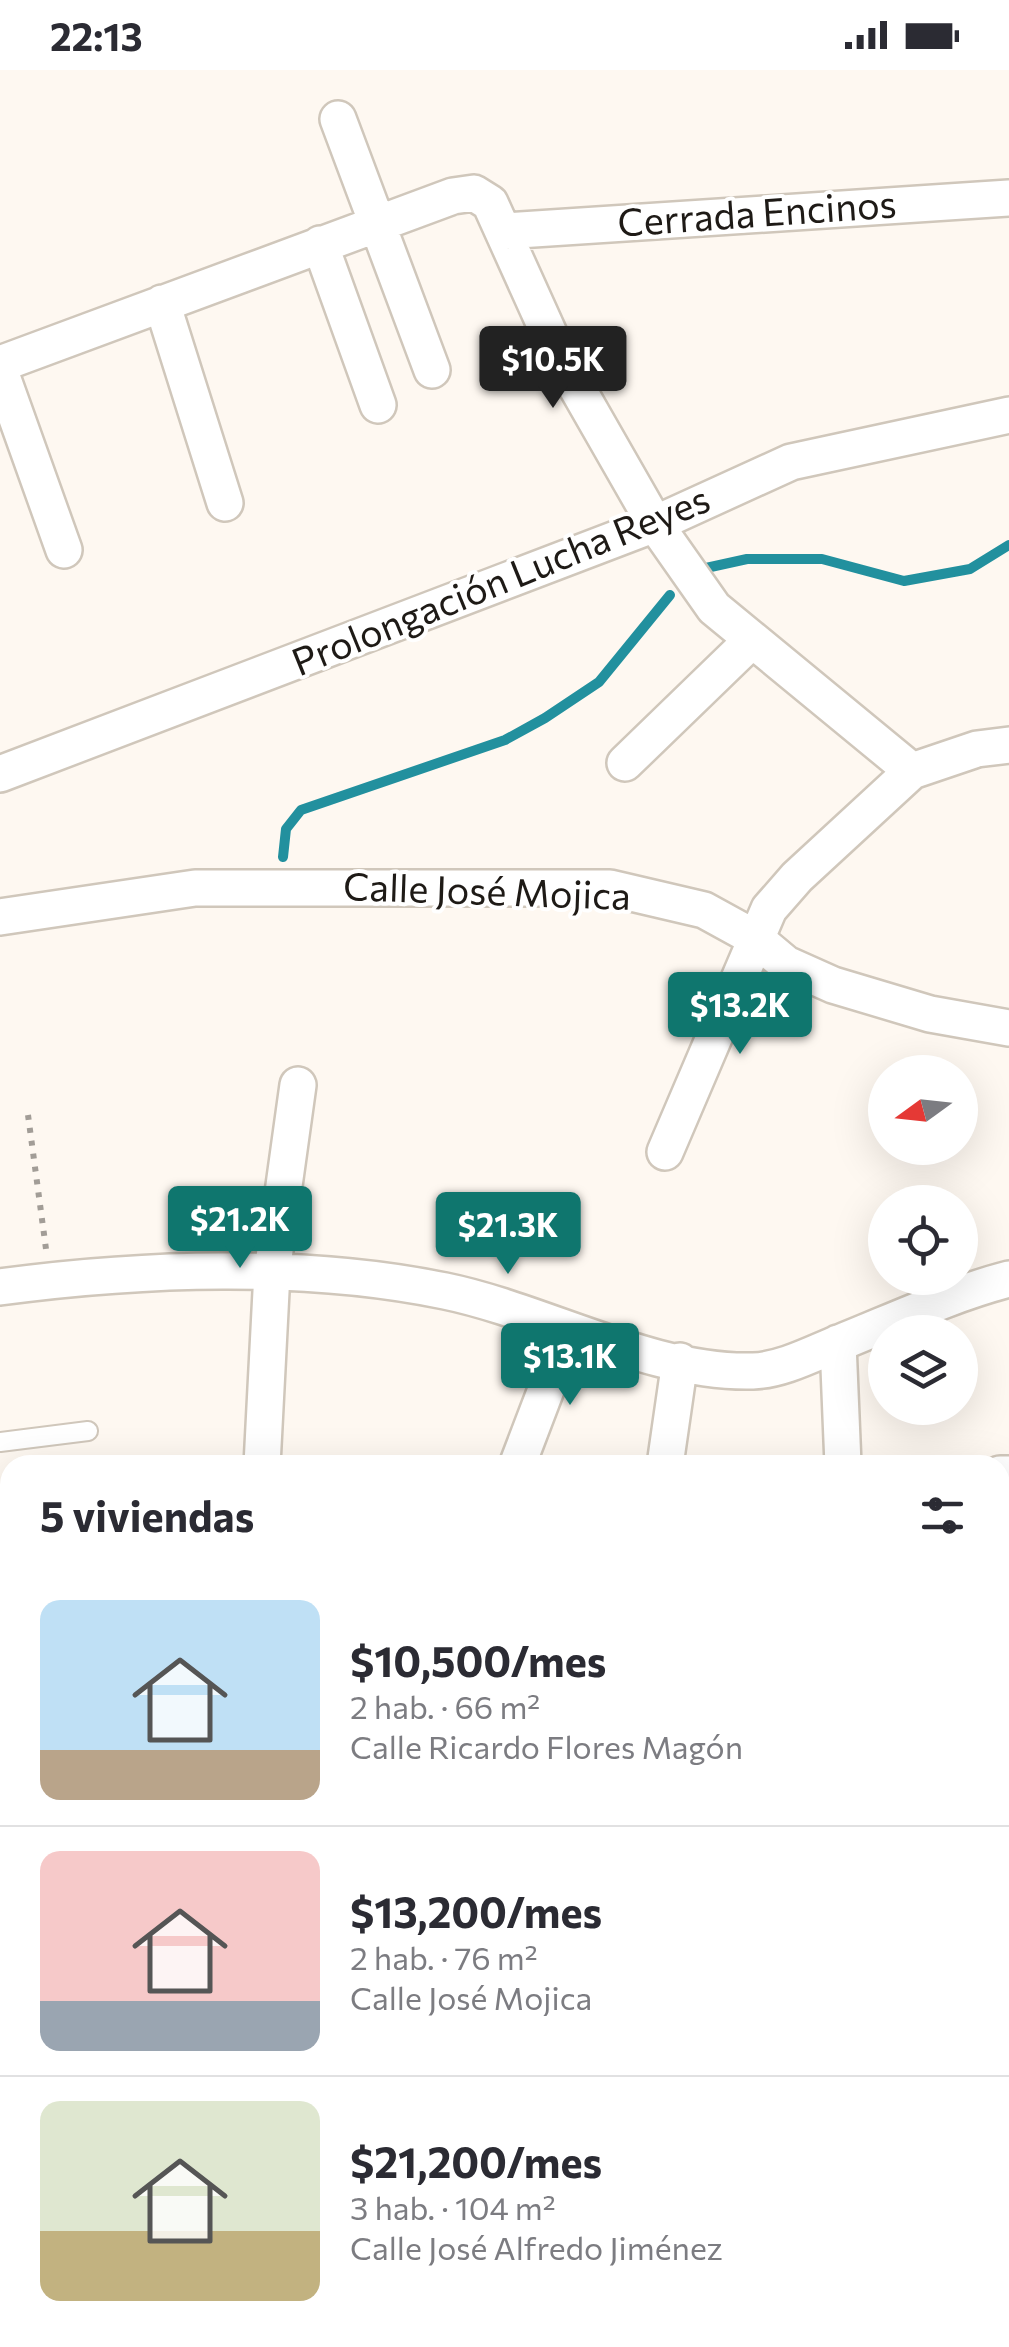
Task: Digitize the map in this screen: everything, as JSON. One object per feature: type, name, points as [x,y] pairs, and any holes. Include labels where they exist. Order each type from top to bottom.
[{"type":"street","points":[[338,120],[432,370]]},
{"type":"street","points":[[64,550],[0,367],[375,222],[474,193],[490,203],[560,358],[655,524],[714,608],[912,770]]},
{"type":"street","name":"Cerrada Encinos","points":[[505,231],[1009,198]]},
{"type":"street","points":[[320,244],[378,404]]},
{"type":"street","points":[[162,303],[225,503]]},
{"type":"street","name":"Prolongación Lucha Reyes","points":[[0,774],[655,524],[792,462],[1009,415]]},
{"type":"street","points":[[624,763],[752,640]]},
{"type":"street","points":[[665,1152],[768,909],[912,770],[978,749],[1009,744]]},
{"type":"street","name":"Calle José Mojica","points":[[0,917],[194,888],[610,888],[704,910],[755,938],[786,964],[832,985],[930,1014],[1009,1028]]},
{"type":"street","points":[[263,1455],[272,1272],[298,1085]]},
{"type":"street","points":[[0,1287],[50,1280],[272,1272],[374,1279],[450,1292],[568,1332],[680,1361],[756,1371],[1009,1278]]},
{"type":"street","points":[[521,1455],[568,1332]]},
{"type":"street","points":[[838,1343],[843,1455]]},
{"type":"street","points":[[666,1455],[680,1361]]},
{"type":"lane","points":[[0,1442],[88,1431]]},
{"type":"path","points":[[28,1115],[50,1280]]},
{"type":"waterway","points":[[706,568],[747,559],[822,559],[904,581],[970,569],[1009,545]]},
{"type":"waterway","points":[[283,857],[286,829],[301,810],[505,740],[599,682],[670,595]]}]
